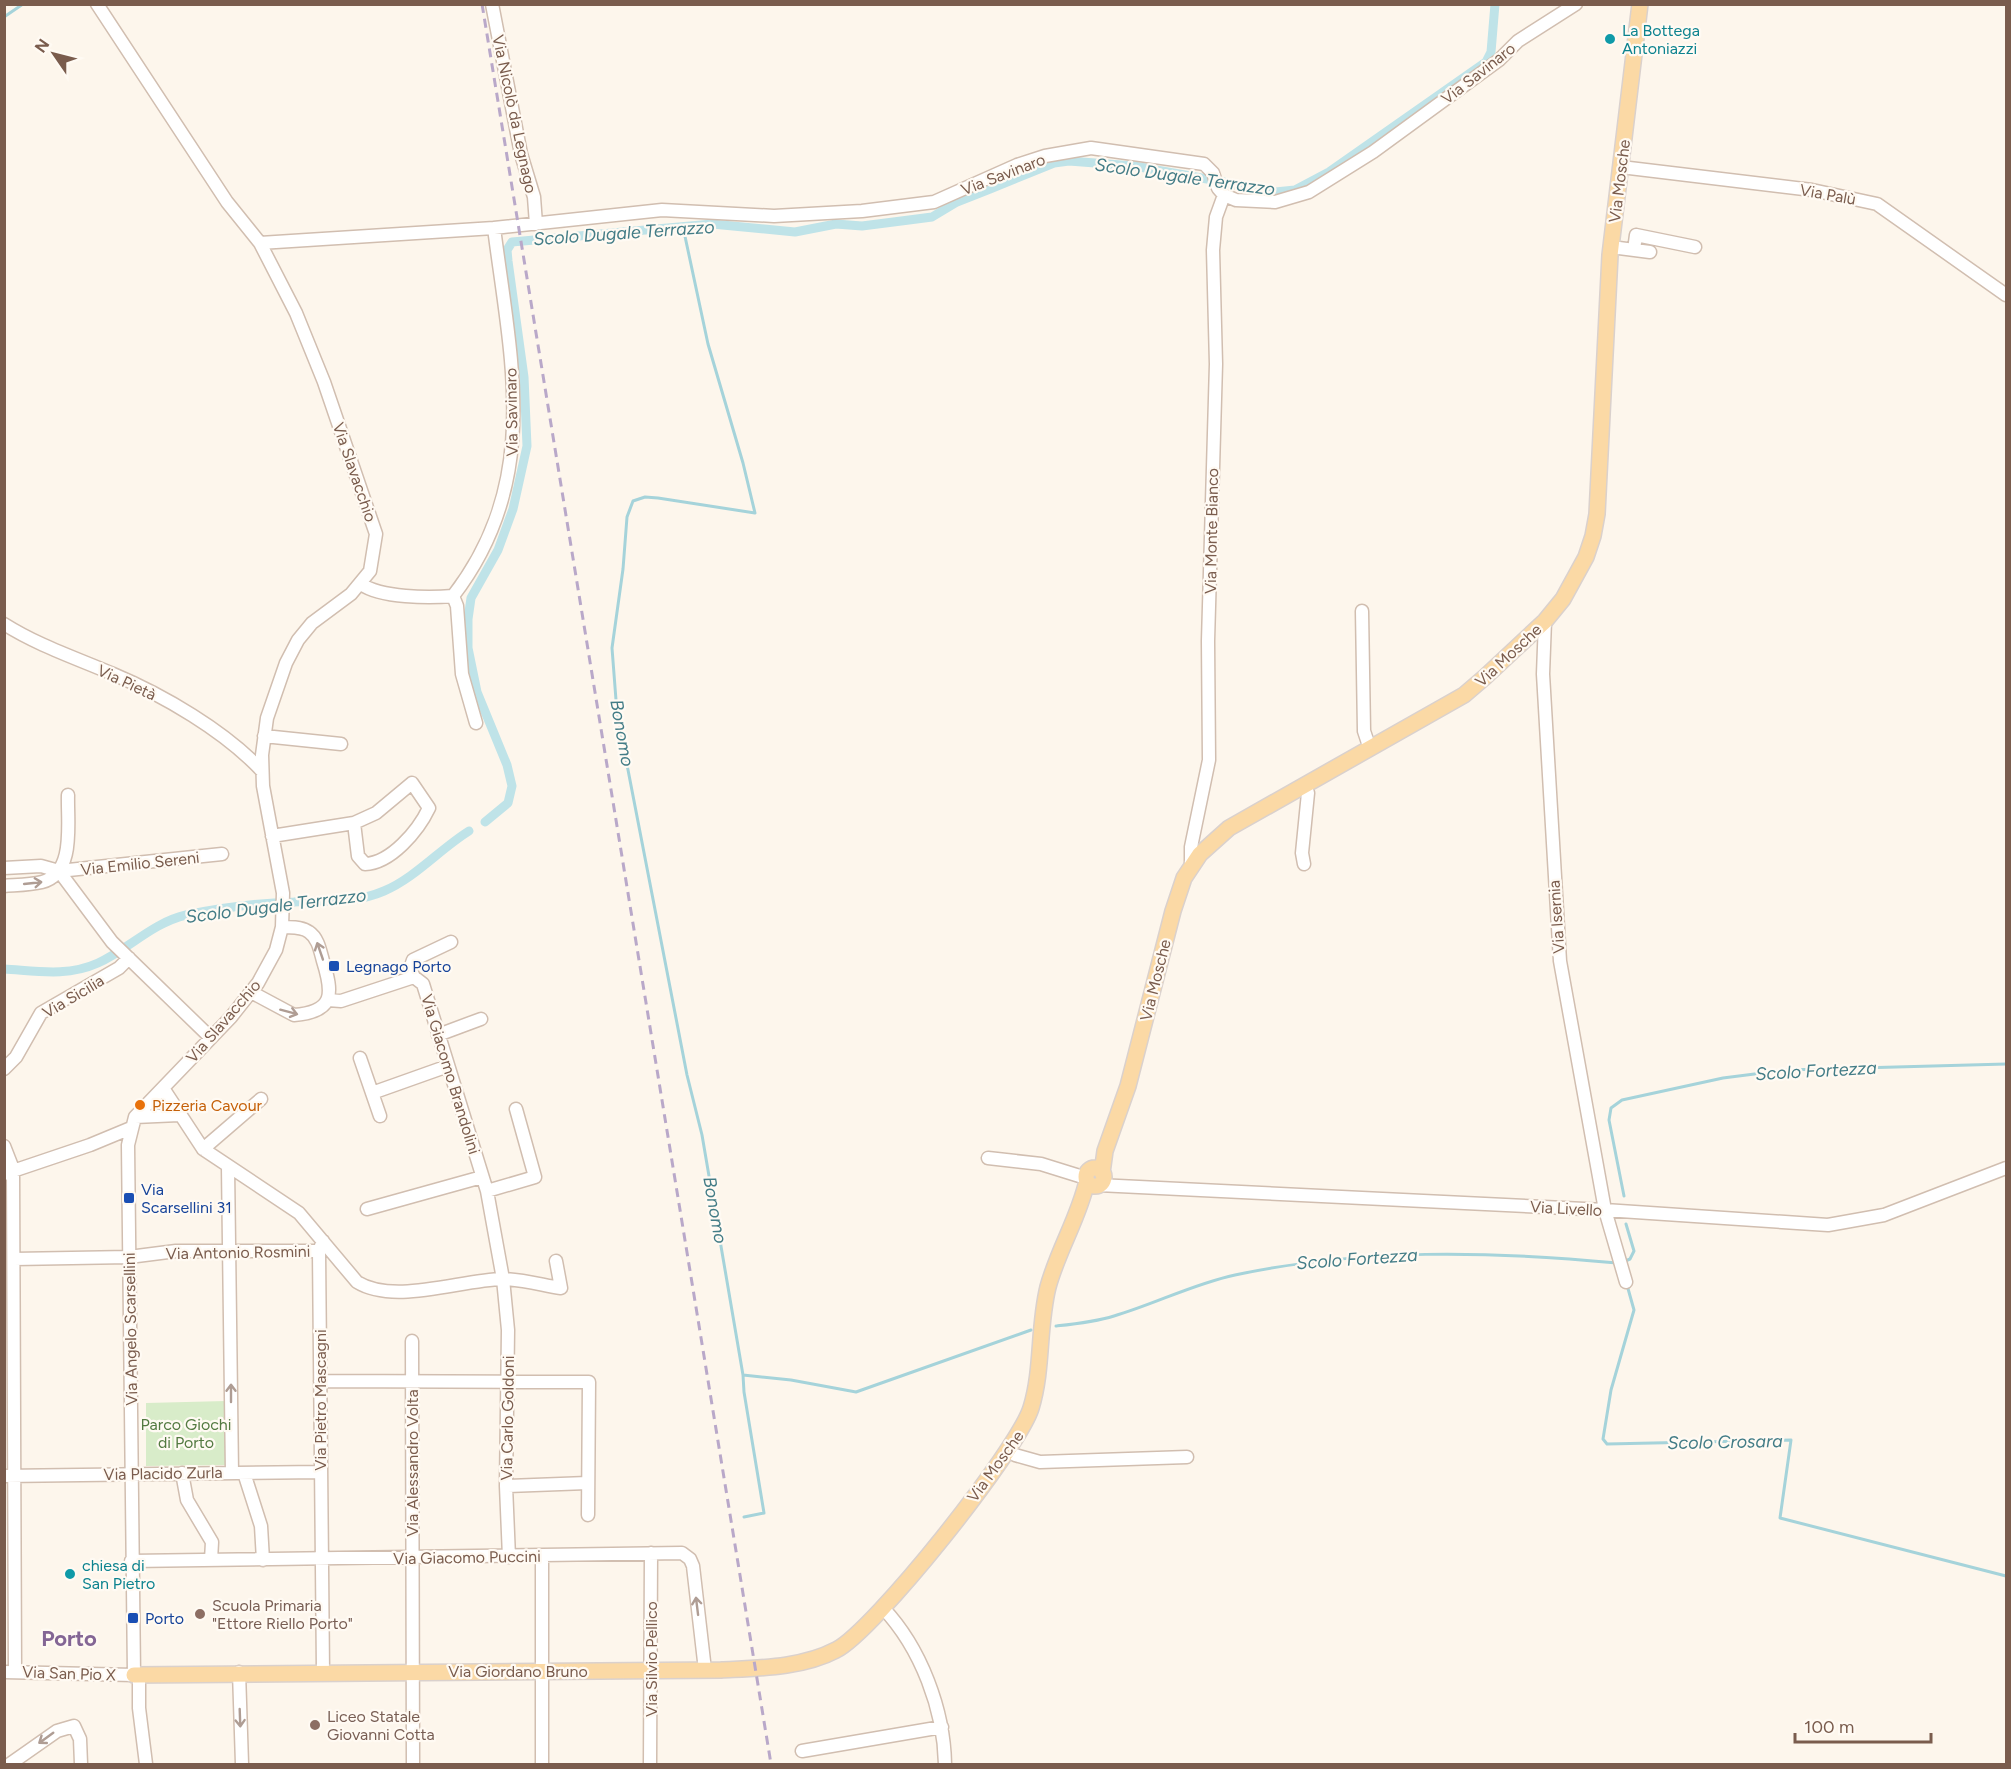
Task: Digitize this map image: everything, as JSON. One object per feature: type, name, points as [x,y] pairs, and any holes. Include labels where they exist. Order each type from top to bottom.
[{"type":"main road","name":"Via Mosche","points":[[883,1608],[1006,1454],[1026,1421],[1036,1382],[1047,1290],[1057,1257],[1105,1151],[1128,1086],[1173,911],[1184,878],[1191,867],[1211,842],[1229,828],[1464,695],[1545,621],[1571,586],[1593,536],[1611,247],[1640,4]]},
{"type":"main road","name":"Via Giordano Bruno","points":[[136,1675],[323,1671],[705,1670],[756,1667],[818,1658],[845,1645],[883,1608]]},
{"type":"street","name":"Via Slavacchio","points":[[97,4],[227,202],[260,243],[296,313],[371,514],[376,534],[375,554],[370,570],[361,584],[312,623],[298,640],[278,686],[264,739],[262,771],[283,893],[282,927],[272,960],[251,992],[133,1122]]},
{"type":"street","name":"Via Nicolò da Legnago","points":[[492,4],[519,144],[534,197],[536,224]]},
{"type":"street","name":"Via Savinaro","points":[[260,243],[494,228],[662,210],[774,216],[862,212],[934,202],[1017,165],[1045,156],[1091,148],[1197,162],[1208,167],[1218,185],[1236,200],[1275,202],[1309,192],[1373,152],[1499,60],[1518,41],[1576,4]]},
{"type":"street","name":"Via Palù","points":[[1621,167],[1812,190],[1869,202],[1891,212],[1948,256],[2007,295]]},
{"type":"street","name":"Via Monte Bianco","points":[[1191,867],[1191,847],[1209,759],[1208,641],[1216,364],[1213,250],[1218,185]]},
{"type":"street","name":"Via Savinaro","points":[[453,596],[475,568],[491,536],[512,461],[514,438],[509,344],[494,228]]},
{"type":"street","points":[[1634,250],[1636,235],[1695,247]]},
{"type":"street","points":[[1611,247],[1650,252]]},
{"type":"street","points":[[361,584],[387,592],[430,598],[453,596],[457,606],[462,674],[476,723]]},
{"type":"street","points":[[1362,611],[1364,731],[1370,749]]},
{"type":"street","name":"Via Isernia","points":[[1545,621],[1543,674],[1560,961],[1605,1210],[1626,1282]]},
{"type":"street","name":"Via Pietà","points":[[4,624],[48,649],[146,689],[243,750],[262,771]]},
{"type":"street","points":[[243,750],[264,739],[341,744]]},
{"type":"street","points":[[272,836],[354,823],[376,813],[412,783],[429,808],[415,829],[399,846],[375,864],[365,864],[358,856],[354,823]]},
{"type":"street","points":[[1304,864],[1302,853],[1308,793],[1305,786]]},
{"type":"street","points":[[69,795],[66,860],[59,871],[112,942],[211,1038]]},
{"type":"street","name":"Via Emilio Sereni","points":[[4,868],[41,866],[59,871],[222,854]]},
{"type":"street","name":"Via Emilio Sereni","points":[[4,886],[44,882],[59,871]]},
{"type":"street","points":[[282,927],[305,930],[315,939],[330,983],[328,1000]]},
{"type":"street","points":[[414,977],[410,969],[413,960],[451,942]]},
{"type":"street","name":"Via Sicilia","points":[[4,1069],[16,1057],[40,1013],[119,968],[127,956]]},
{"type":"street","name":"Via Giacomo Brandolini","points":[[251,992],[294,1015],[322,1008],[328,1000],[341,1001],[414,977],[423,984],[487,1191],[503,1279]]},
{"type":"street","points":[[438,1035],[481,1019]]},
{"type":"street","points":[[360,1058],[380,1116]]},
{"type":"street","points":[[372,1092],[448,1066]]},
{"type":"street","points":[[163,1088],[203,1149],[299,1214],[321,1246],[357,1282],[378,1291],[503,1279],[561,1288],[556,1261]]},
{"type":"street","points":[[203,1149],[261,1099]]},
{"type":"street","points":[[487,1191],[535,1177],[516,1109]]},
{"type":"street","points":[[9,1171],[90,1145],[133,1122],[179,1115]]},
{"type":"street","name":"Via Angelo Scarsellini","points":[[133,1122],[128,1145],[131,1561],[136,1675],[146,1764]]},
{"type":"street","points":[[4,1146],[9,1171],[14,1258],[10,1476],[10,1671]]},
{"type":"street","name":"Via Livello","points":[[988,1158],[1041,1164],[1116,1186],[1605,1210],[1828,1226],[1884,1215],[2007,1168]]},
{"type":"street","points":[[228,1167],[238,1473],[261,1526],[263,1560]]},
{"type":"street","points":[[367,1209],[482,1177]]},
{"type":"street","name":"Via Antonio Rosmini","points":[[14,1258],[129,1257],[176,1251],[230,1251],[321,1246]]},
{"type":"street","name":"Via Pietro Mascagni","points":[[321,1246],[323,1671]]},
{"type":"street","name":"Via Carlo Goldoni","points":[[503,1279],[508,1330],[506,1486],[509,1557]]},
{"type":"street","name":"Via Alessandro Volta","points":[[412,1341],[413,1764]]},
{"type":"street","points":[[320,1381],[589,1382],[586,1483],[588,1515]]},
{"type":"street","points":[[1015,1455],[1040,1462],[1187,1456]]},
{"type":"street","name":"Via Placido Zurla","points":[[10,1476],[321,1472]]},
{"type":"street","points":[[182,1473],[187,1500],[212,1542],[211,1560]]},
{"type":"street","points":[[506,1486],[586,1483]]},
{"type":"street","name":"Via Giacomo Puccini","points":[[131,1561],[411,1559],[682,1553],[692,1562],[705,1670]]},
{"type":"street","name":"Via Silvio Pellico","points":[[650,1764],[651,1554]]},
{"type":"street","points":[[542,1556],[542,1764]]},
{"type":"street","points":[[883,1608],[908,1640],[927,1683],[942,1727],[945,1764]]},
{"type":"street","name":"Via San Pio X","points":[[10,1671],[136,1675]]},
{"type":"street","points":[[239,1672],[242,1764]]},
{"type":"street","points":[[10,1764],[66,1726],[74,1726],[80,1738],[81,1764]]},
{"type":"street","points":[[802,1751],[942,1727]]},
{"type":"green space","name":"Parco Giochi di Porto","points":[[226,1401],[227,1465],[146,1466],[146,1403]]},
{"type":"waterway","points":[[4,17],[23,4]]},
{"type":"waterway","name":"Scolo Dugale Terrazzo","points":[[485,822],[508,803],[512,786],[507,765],[477,692],[468,648],[468,619],[471,598],[498,550],[513,509],[527,446],[524,377],[507,250],[512,242],[712,224],[795,232],[836,224],[862,226],[932,217],[957,202],[1054,163],[1069,161],[1134,166],[1224,182],[1265,193],[1295,190],[1329,172],[1486,62],[1491,52],[1495,4]]},
{"type":"waterway","name":"Bonomo","points":[[683,227],[708,344],[743,463],[755,513],[658,498],[645,497],[633,501],[627,517],[623,569],[612,648],[617,713],[687,1075],[702,1135],[743,1375]]},
{"type":"waterway","name":"Scolo Dugale Terrazzo","points":[[4,969],[63,972],[86,967],[109,957],[162,924],[186,915],[253,905],[339,901],[373,895],[406,879],[469,831]]},
{"type":"waterway","name":"Scolo Fortezza","points":[[1624,1196],[1609,1120],[1611,1108],[1622,1100],[1723,1078],[1786,1070],[2006,1064]]},
{"type":"waterway","name":"Scolo Fortezza","points":[[1623,1262],[1630,1259],[1634,1251],[1626,1224]]},
{"type":"waterway","name":"Scolo Fortezza","points":[[1056,1326],[1107,1318],[1235,1275],[1330,1260],[1377,1256],[1473,1254],[1617,1263]]},
{"type":"waterway","name":"Scolo Crosara","points":[[1627,1285],[1634,1310],[1611,1390],[1603,1439],[1607,1444],[1791,1440],[1780,1518],[2006,1576]]},
{"type":"waterway","name":"Scolo Fortezza","points":[[744,1517],[764,1513],[743,1375],[791,1380],[856,1392],[1031,1330]]},
{"type":"railway","points":[[482,4],[771,1764]]},
{"type":"place","name":"La Bottega Antoniazzi","points":[[1610,39]]},
{"type":"place","name":"Legnago Porto","points":[[334,966]]},
{"type":"place","name":"Pizzeria Cavour","points":[[140,1105]]},
{"type":"place","name":"Via Scarsellini 31","points":[[129,1198]]},
{"type":"place","name":"chiesa di San Pietro","points":[[70,1574]]},
{"type":"place","name":"Scuola Primaria \"Ettore Riello Porto\"","points":[[200,1614]]},
{"type":"place","name":"Porto","points":[[133,1618]]},
{"type":"place","name":"Liceo Statale Giovanni Cotta","points":[[315,1725]]},
{"type":"district","name":"Porto","points":[[69,1638]]}]
